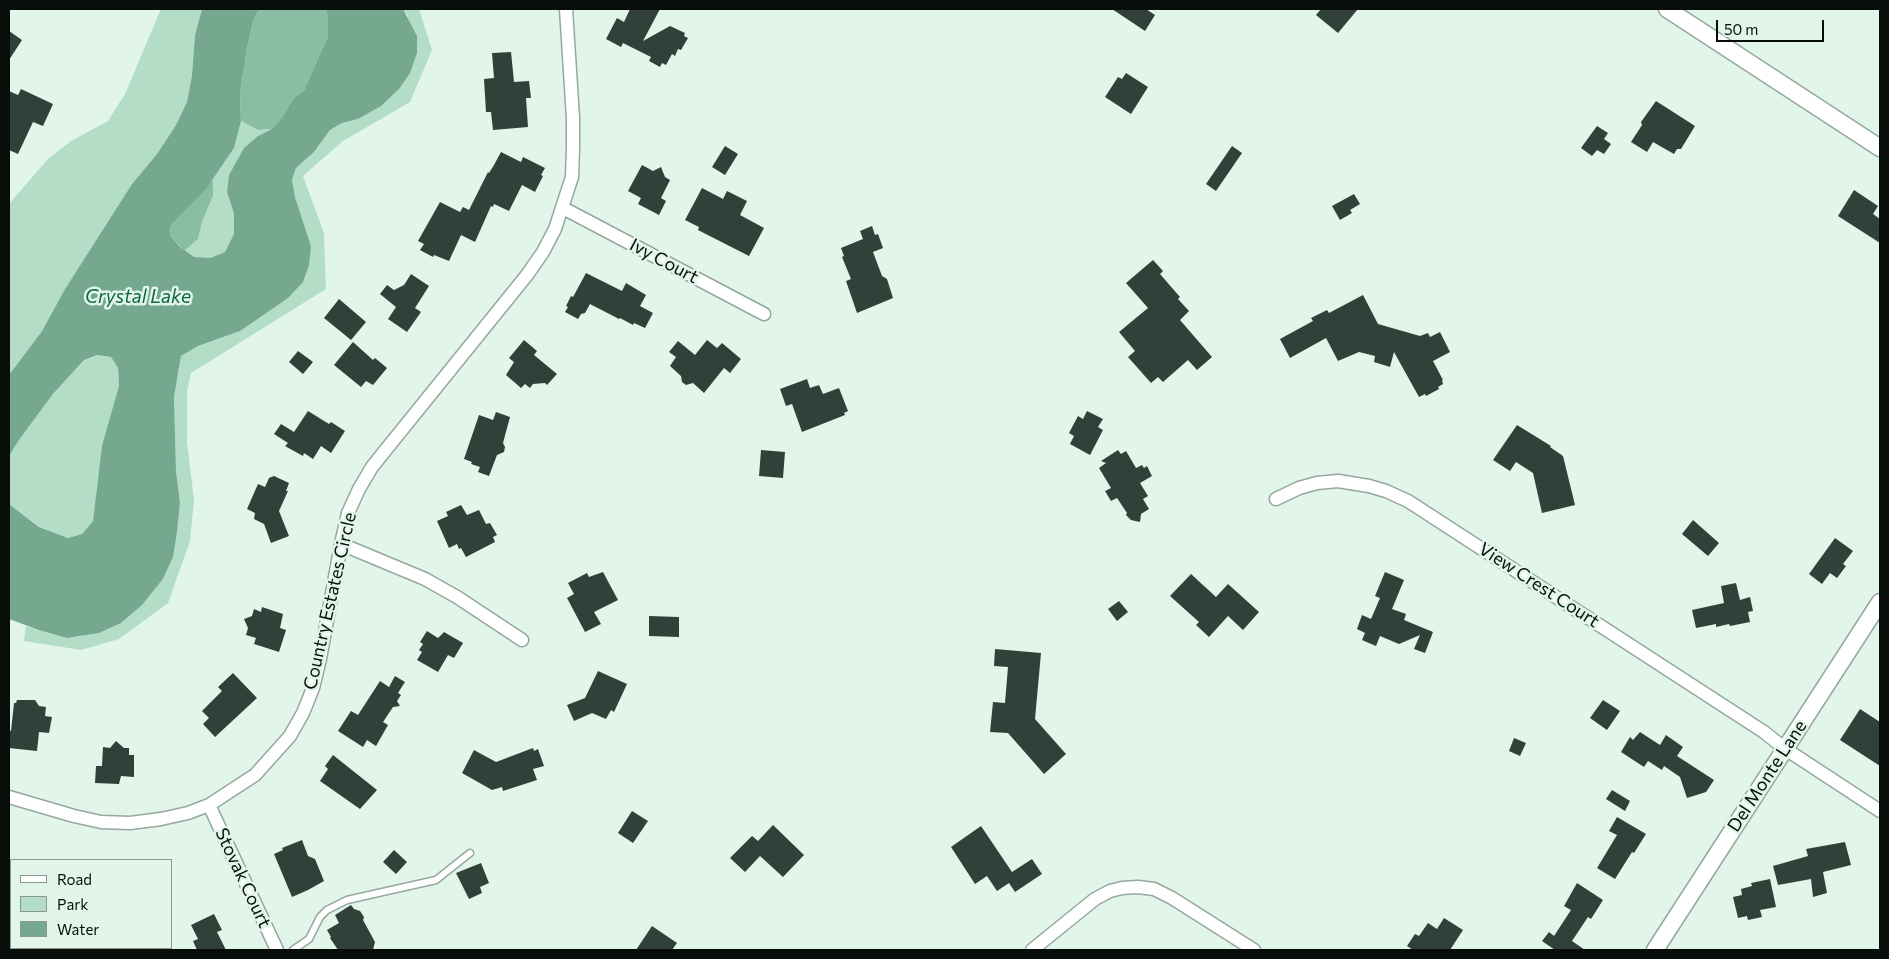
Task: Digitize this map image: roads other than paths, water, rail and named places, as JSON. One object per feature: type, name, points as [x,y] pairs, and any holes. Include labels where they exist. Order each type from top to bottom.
[{"type":"street","name":"Country Estates Circle","points":[[9,797],[101,822],[130,823],[161,819],[188,813],[209,805],[255,775],[290,736],[303,713],[312,688],[320,659],[348,513],[359,489],[372,467],[527,275],[551,237],[563,208],[572,177],[573,149],[573,118],[566,9]]},
{"type":"street","points":[[1667,9],[1880,148]]},
{"type":"street","name":"Ivy Court","points":[[563,208],[764,314]]},
{"type":"street","name":"View Crest Court","points":[[1276,499],[1300,488],[1317,483],[1338,481],[1386,490],[1408,501],[1756,727],[1784,748],[1880,811]]},
{"type":"street","points":[[341,544],[425,579],[457,597],[522,640]]},
{"type":"street","name":"Del Monte Lane","points":[[1655,950],[1880,602]]},
{"type":"street","name":"Stovak Court","points":[[209,805],[277,950]]},
{"type":"street","points":[[1032,950],[1095,899],[1110,891],[1138,887],[1154,890],[1172,898],[1254,950]]},
{"type":"lane","points":[[293,950],[309,939],[320,917],[327,910],[347,900],[436,880],[470,853]]},
{"type":"water","name":"Crystal Lake","points":[[202,9],[260,9],[254,18],[247,48],[240,94],[241,121],[234,148],[207,188],[171,225],[170,235],[180,247],[194,257],[210,258],[225,252],[234,234],[234,214],[227,192],[229,175],[244,148],[258,136],[272,129],[283,116],[293,99],[304,90],[328,36],[326,9],[403,9],[417,36],[417,53],[410,73],[399,89],[381,106],[358,119],[342,123],[330,130],[314,152],[296,168],[292,180],[295,197],[311,246],[309,265],[303,282],[288,298],[240,331],[198,346],[181,356],[174,397],[176,471],[180,503],[173,557],[163,579],[142,605],[121,623],[99,633],[67,638],[9,619],[9,504],[39,527],[68,538],[82,534],[93,521],[102,446],[119,386],[118,368],[111,357],[97,355],[84,360],[53,394],[9,456],[9,375],[42,331],[65,289],[132,184],[157,154],[176,125],[187,102],[192,75],[195,35]]}]
